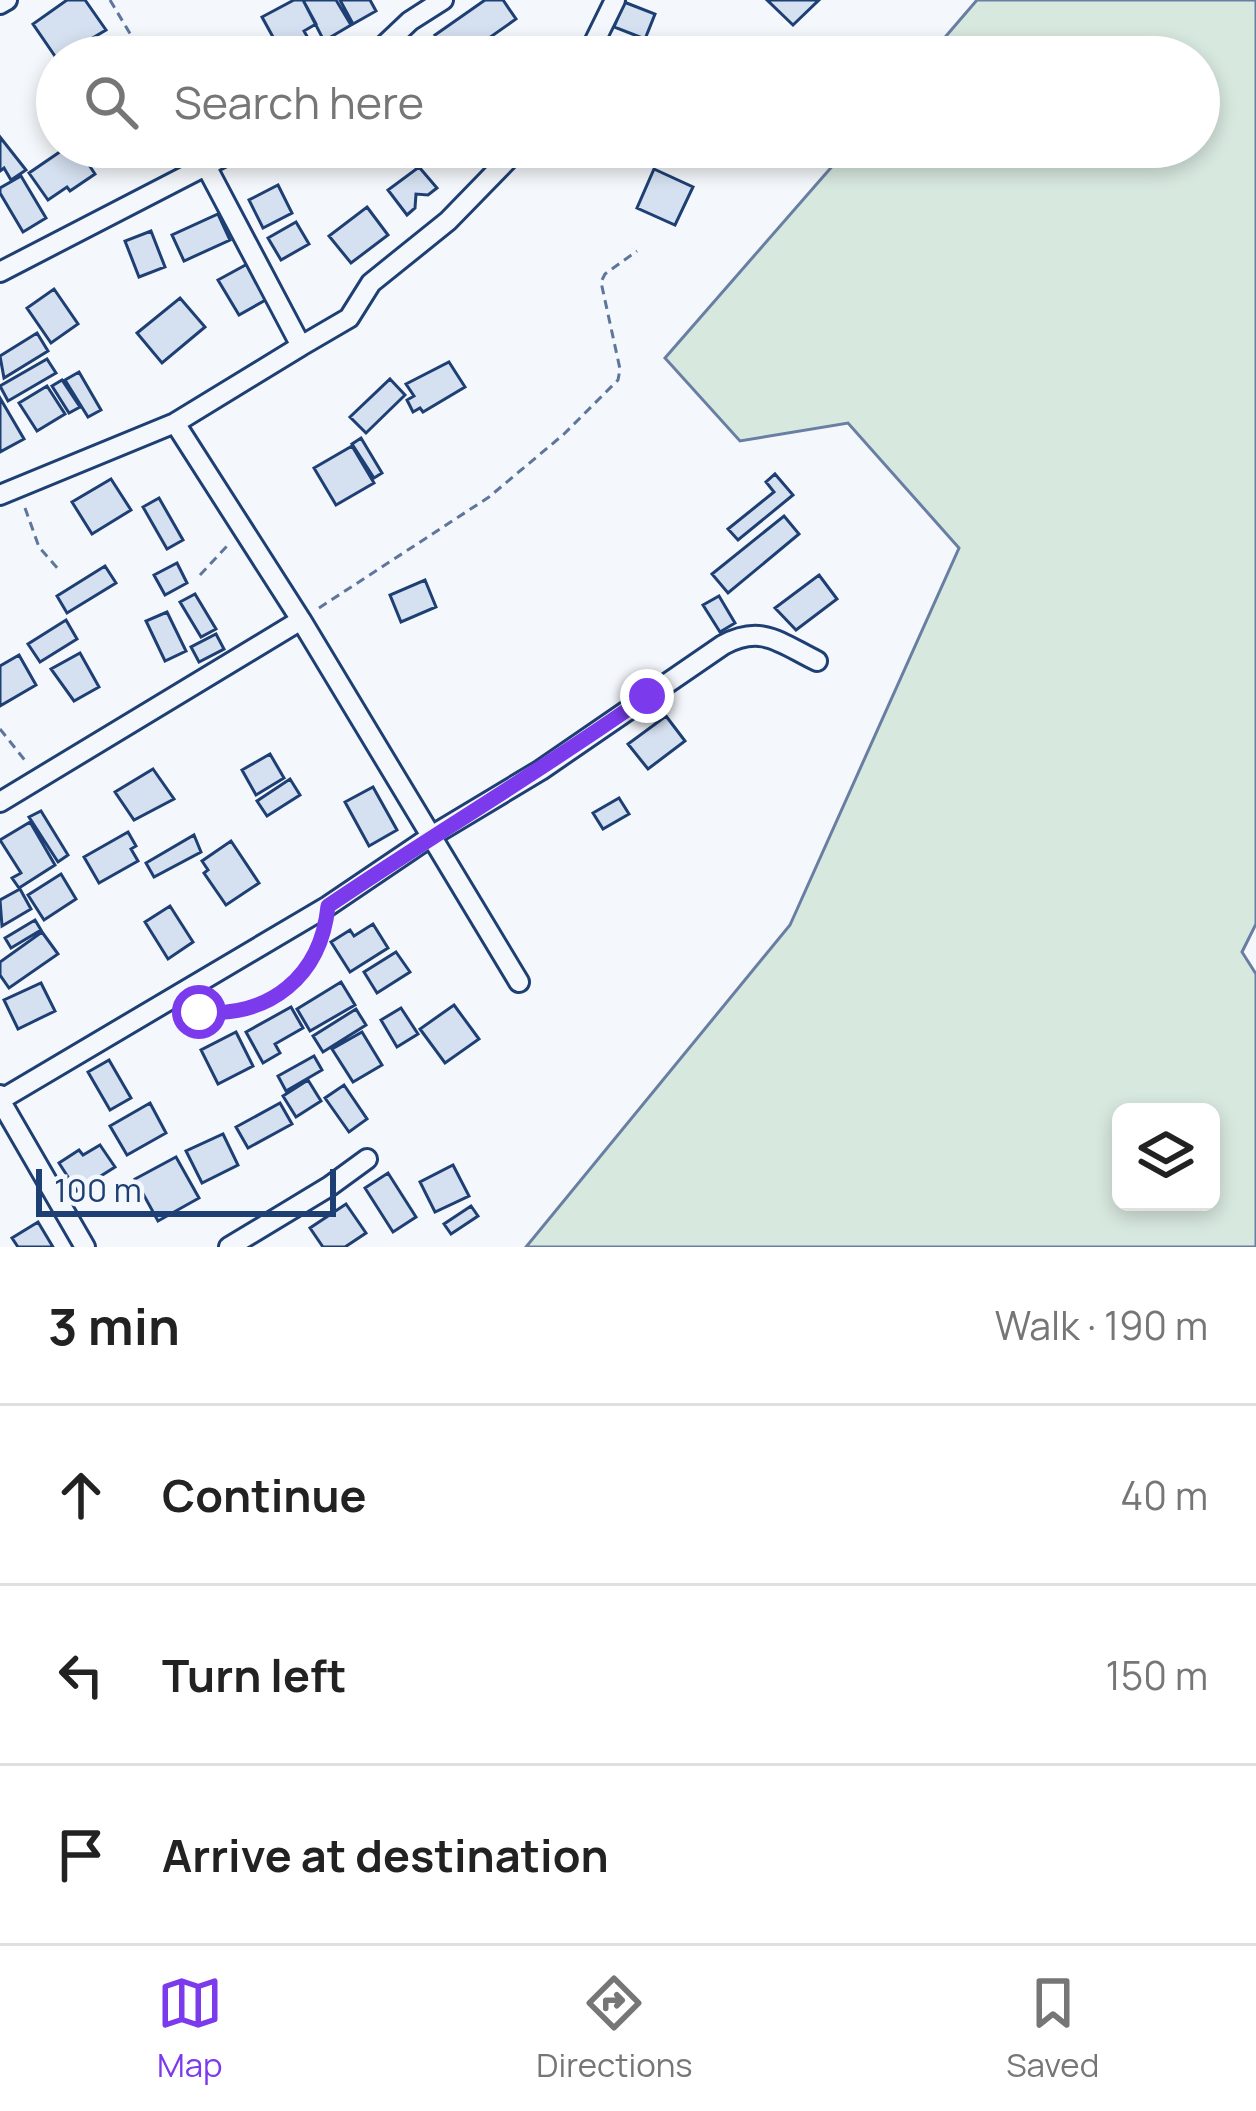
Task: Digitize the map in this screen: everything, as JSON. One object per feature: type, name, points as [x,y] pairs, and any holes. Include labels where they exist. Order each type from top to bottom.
[{"type":"street","points":[[394,36],[443,0]]},
{"type":"street","points":[[597,36],[615,0]]},
{"type":"street","points":[[0,272],[197,168]]},
{"type":"street","points":[[207,168],[301,346]]},
{"type":"street","points":[[10,492],[175,423],[349,318],[371,284],[448,221],[500,168]]},
{"type":"street","points":[[175,423],[434,835],[519,982]]},
{"type":"street","points":[[0,802],[301,620]]},
{"type":"street","points":[[85,1247],[1,1098],[328,906],[542,770],[741,635],[762,634],[817,661]]},
{"type":"street","points":[[229,1247],[367,1159]]},
{"type":"path","points":[[110,0],[131,36]]},
{"type":"path","points":[[301,620],[489,497],[564,434],[618,380],[620,369],[601,282],[638,250]]},
{"type":"path","points":[[10,492],[39,547],[58,570]]},
{"type":"path","points":[[200,575],[244,527]]},
{"type":"path","points":[[0,729],[39,779]]},
{"type":"path","points":[[172,998],[205,1013],[267,1002],[296,982],[323,940],[328,906]]},
{"type":"shaded area","points":[[977,0],[1256,0],[1256,924],[1242,952],[1256,974],[1256,1247],[526,1247],[790,925],[959,548],[848,423],[740,441],[665,358],[831,168],[1220,168],[1220,36],[946,36]]},
{"type":"building","points":[[67,0],[85,0],[106,30],[96,36],[41,36],[33,24]]},
{"type":"building","points":[[303,0],[316,24],[304,31],[307,36],[272,36],[262,17]]},
{"type":"building","points":[[303,0],[336,0],[351,25],[332,36],[321,36]]},
{"type":"building","points":[[340,0],[370,0],[376,11],[353,24]]},
{"type":"building","points":[[485,0],[503,0],[516,19],[492,36],[435,35]]},
{"type":"building","points":[[767,0],[819,0],[793,25]]},
{"type":"building","points":[[624,2],[655,14],[646,36],[614,27]]},
{"type":"building","points":[[0,137],[26,170],[11,180],[4,168],[0,171]]},
{"type":"building","points":[[36,168],[91,168],[95,174],[48,200],[29,173]]},
{"type":"building","points":[[418,168],[437,188],[428,195],[416,194],[415,208],[407,215],[388,190]]},
{"type":"building","points":[[654,169],[693,187],[675,225],[637,208]]},
{"type":"building","points":[[21,176],[46,218],[23,232],[0,193],[0,188]]},
{"type":"building","points":[[278,185],[292,213],[263,228],[249,200]]},
{"type":"building","points":[[367,207],[388,235],[351,263],[329,236]]},
{"type":"building","points":[[218,214],[230,240],[184,261],[172,235]]},
{"type":"building","points":[[296,222],[309,244],[281,260],[268,238]]},
{"type":"building","points":[[151,231],[165,267],[139,277],[125,241]]},
{"type":"building","points":[[251,262],[271,297],[239,315],[218,280]]},
{"type":"building","points":[[54,289],[78,324],[51,343],[27,308]]},
{"type":"building","points":[[180,298],[205,327],[162,363],[137,333]]},
{"type":"building","points":[[37,333],[48,351],[4,378],[0,356]]},
{"type":"building","points":[[47,359],[56,373],[8,401],[0,386]]},
{"type":"building","points":[[449,362],[465,387],[423,412],[420,408],[413,412],[407,400],[414,396],[406,384]]},
{"type":"building","points":[[79,372],[101,410],[88,417],[65,380]]},
{"type":"building","points":[[390,379],[405,395],[366,433],[350,417]]},
{"type":"building","points":[[62,380],[80,407],[69,413],[52,386]]},
{"type":"building","points":[[47,386],[65,414],[37,431],[19,403]]},
{"type":"building","points":[[0,398],[24,439],[0,452]]},
{"type":"building","points":[[361,438],[382,473],[374,478],[352,444]]},
{"type":"building","points":[[352,446],[374,483],[336,505],[314,468]]},
{"type":"building","points":[[775,474],[793,495],[738,540],[728,529],[774,492],[766,482]]},
{"type":"building","points":[[111,479],[131,510],[92,534],[72,502]]},
{"type":"building","points":[[159,498],[183,540],[167,549],[143,507]]},
{"type":"building","points":[[784,516],[799,534],[728,593],[712,574]]},
{"type":"building","points":[[177,563],[187,583],[165,595],[154,575]]},
{"type":"building","points":[[105,566],[116,583],[67,613],[57,596]]},
{"type":"building","points":[[819,575],[837,599],[796,630],[775,608]]},
{"type":"building","points":[[425,580],[436,607],[401,622],[390,595]]},
{"type":"building","points":[[195,594],[216,629],[201,637],[180,602]]},
{"type":"building","points":[[719,596],[735,623],[720,632],[703,605]]},
{"type":"building","points":[[167,612],[186,651],[165,661],[146,621]]},
{"type":"building","points":[[66,620],[77,639],[40,662],[28,644]]},
{"type":"building","points":[[216,634],[224,649],[199,662],[191,647]]},
{"type":"building","points":[[80,653],[99,687],[74,701],[51,669]]},
{"type":"building","points":[[19,655],[36,685],[0,706],[0,666]]},
{"type":"building","points":[[666,716],[685,741],[648,769],[628,744]]},
{"type":"building","points":[[270,754],[284,778],[256,795],[242,770]]},
{"type":"building","points":[[153,769],[174,799],[134,820],[115,792]]},
{"type":"building","points":[[290,779],[300,795],[267,816],[257,801]]},
{"type":"building","points":[[373,787],[397,830],[369,846],[345,802]]},
{"type":"building","points":[[619,798],[629,814],[603,829],[593,813]]},
{"type":"building","points":[[41,811],[68,855],[58,862],[29,817]]},
{"type":"building","points":[[30,822],[55,865],[19,888],[12,878],[21,873],[0,840]]},
{"type":"building","points":[[128,832],[138,861],[99,883],[84,857]]},
{"type":"building","points":[[194,835],[201,852],[154,877],[146,863]]},
{"type":"building","points":[[231,841],[259,883],[226,905],[204,873],[208,870],[202,861]]},
{"type":"building","points":[[61,874],[76,899],[44,920],[28,895]]},
{"type":"building","points":[[20,889],[31,909],[2,926],[0,900]]},
{"type":"building","points":[[170,906],[193,942],[168,959],[145,922]]},
{"type":"building","points":[[35,920],[41,930],[11,948],[5,938]]},
{"type":"building","points":[[373,924],[388,948],[350,972],[331,942]]},
{"type":"building","points":[[42,932],[58,954],[9,988],[0,975],[0,962]]},
{"type":"building","points":[[396,952],[410,972],[377,993],[364,972]]},
{"type":"building","points":[[341,982],[355,1005],[310,1031],[297,1009]]},
{"type":"building","points":[[41,983],[55,1011],[18,1029],[4,1000]]},
{"type":"building","points":[[454,1005],[479,1039],[445,1063],[420,1029]]},
{"type":"building","points":[[291,1007],[303,1028],[275,1044],[280,1053],[263,1063],[246,1032]]},
{"type":"building","points":[[401,1008],[418,1034],[397,1047],[381,1020]]},
{"type":"building","points":[[356,1009],[366,1025],[323,1052],[313,1036]]},
{"type":"building","points":[[236,1032],[253,1066],[218,1084],[201,1050]]},
{"type":"building","points":[[362,1032],[382,1065],[353,1082],[332,1049]]},
{"type":"building","points":[[314,1056],[322,1070],[286,1091],[278,1076]]},
{"type":"building","points":[[109,1060],[131,1098],[110,1110],[88,1072]]},
{"type":"building","points":[[308,1080],[321,1101],[296,1117],[283,1096]]},
{"type":"building","points":[[344,1085],[367,1119],[349,1132],[325,1098]]},
{"type":"building","points":[[150,1103],[166,1133],[127,1155],[110,1126]]},
{"type":"building","points":[[280,1103],[292,1124],[248,1148],[236,1127]]},
{"type":"building","points":[[223,1134],[238,1165],[202,1183],[186,1151]]},
{"type":"building","points":[[100,1145],[115,1167],[77,1191],[59,1163],[79,1150],[83,1155]]},
{"type":"building","points":[[176,1157],[199,1198],[158,1221],[135,1179]]},
{"type":"building","points":[[453,1165],[469,1196],[435,1212],[420,1182]]},
{"type":"building","points":[[388,1173],[416,1217],[393,1232],[365,1188]]},
{"type":"building","points":[[346,1204],[366,1233],[345,1247],[323,1247],[310,1228]]},
{"type":"building","points":[[471,1206],[478,1216],[451,1234],[444,1224]]},
{"type":"building","points":[[38,1222],[53,1247],[18,1247],[12,1238]]},
{"type":"route","points":[[199,1012],[267,1002],[296,982],[323,940],[328,906],[542,770],[647,696]]}]
